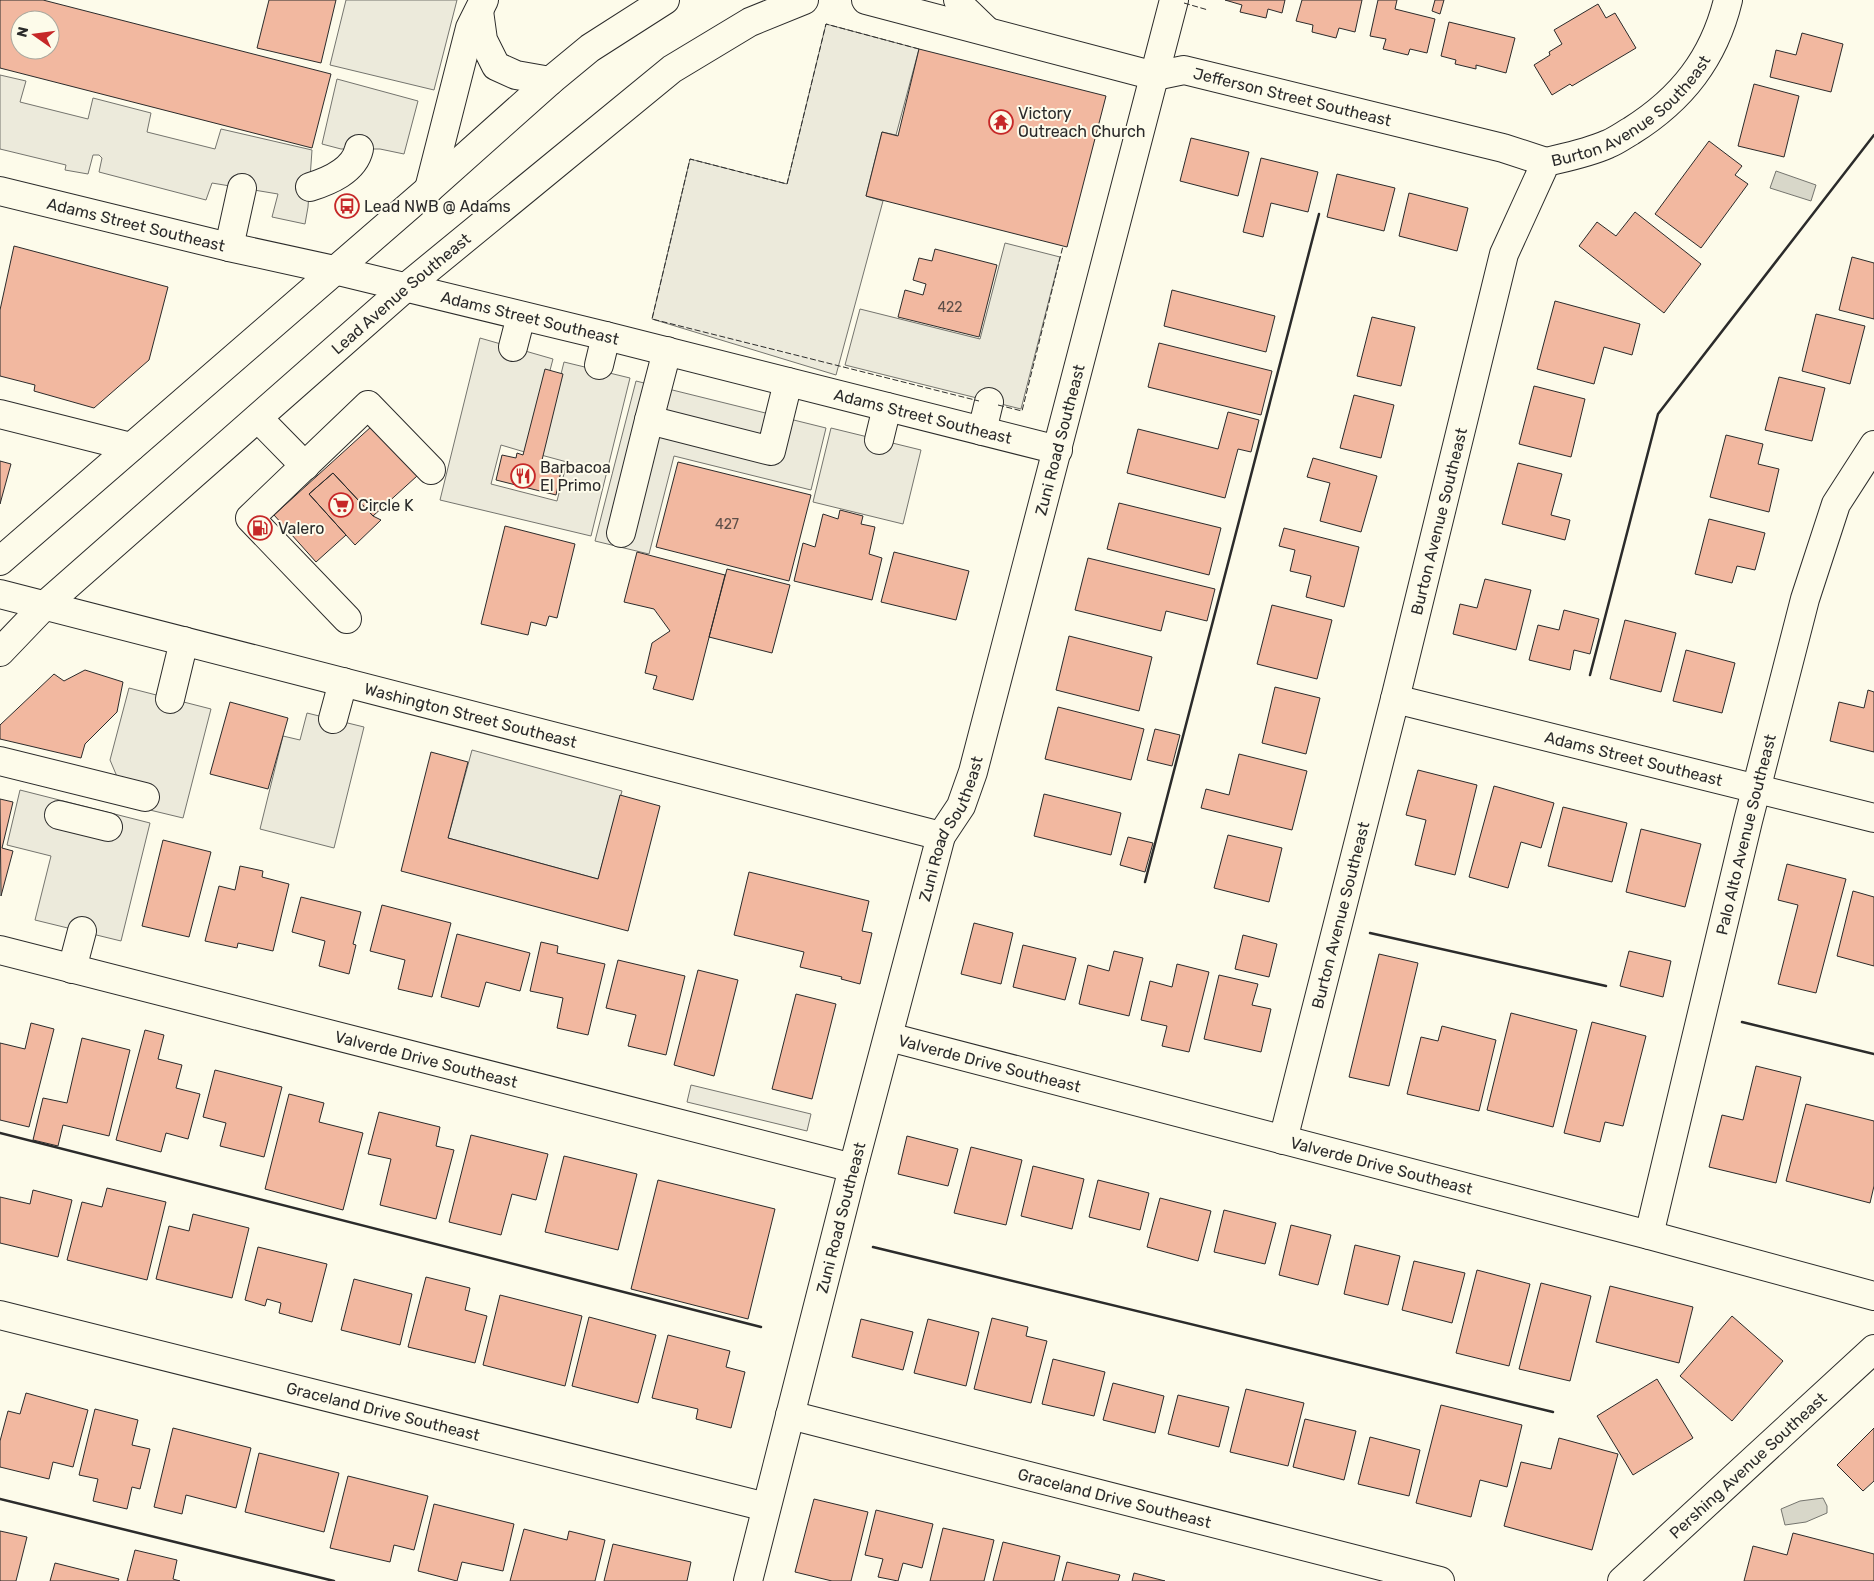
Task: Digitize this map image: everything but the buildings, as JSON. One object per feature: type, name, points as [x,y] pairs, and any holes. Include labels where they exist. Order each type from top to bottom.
[{"type":"street","points":[[0,560],[429,189],[550,81],[590,48],[665,0]]},
{"type":"street","name":"Lead Avenue Southeast","points":[[0,652],[46,605],[405,288],[672,69],[750,22],[804,0]]},
{"type":"street","name":"Jefferson Street Southeast","points":[[866,0],[1155,76],[1184,70],[1494,146],[1546,162]]},
{"type":"street","points":[[958,0],[961,6],[988,32]]},
{"type":"street","name":"Zuni Road Southeast","points":[[748,1581],[853,1168],[941,836],[961,806],[973,772],[1174,0]]},
{"type":"street","name":"Burton Avenue Southeast","points":[[1283,1140],[1395,699],[1504,254],[1546,162],[1573,156],[1609,144],[1644,123],[1675,99],[1700,68],[1723,22],[1728,0]]},
{"type":"street","points":[[482,5],[483,40],[496,66],[516,75],[550,81]]},
{"type":"street","points":[[429,189],[470,28],[482,5]]},
{"type":"street","points":[[310,188],[326,182],[347,169],[358,156],[359,149]]},
{"type":"street","points":[[229,247],[242,188]]},
{"type":"street","name":"Adams Street Southeast","points":[[0,191],[606,336],[1058,450]]},
{"type":"street","points":[[513,348],[521,316]]},
{"type":"street","points":[[599,365],[606,336]]},
{"type":"street","points":[[621,533],[667,351]]},
{"type":"street","points":[[649,420],[771,451],[788,382]]},
{"type":"street","points":[[982,431],[989,402]]},
{"type":"street","points":[[347,619],[250,518],[368,404],[431,470]]},
{"type":"street","points":[[879,440],[887,407]]},
{"type":"street","points":[[0,414],[131,447]]},
{"type":"street","points":[[258,418],[305,466]]},
{"type":"street","name":"Palo Alto Avenue Southeast","points":[[1649,1235],[1756,788],[1805,599],[1836,504],[1874,445]]},
{"type":"street","name":"Washington Street Southeast","points":[[0,594],[941,836]]},
{"type":"street","points":[[170,699],[184,641]]},
{"type":"street","points":[[333,719],[343,682]]},
{"type":"street","name":"Adams Street Southeast","points":[[1395,699],[1874,818]]},
{"type":"street","points":[[0,761],[145,797]]},
{"type":"street","points":[[59,815],[108,827]]},
{"type":"street","points":[[72,969],[82,931]]},
{"type":"street","name":"Valverde Drive Southeast","points":[[0,950],[853,1168]]},
{"type":"street","name":"Valverde Drive Southeast","points":[[889,1037],[1649,1235],[1874,1296]]},
{"type":"street","name":"Graceland Drive Southeast","points":[[0,1315],[766,1507]]},
{"type":"street","name":"Pershing Avenue Southeast","points":[[1622,1581],[1874,1349]]},
{"type":"street","name":"Graceland Drive Southeast","points":[[790,1415],[1440,1581]]},
{"type":"shaded area","points":[[346,0],[457,0],[434,90],[330,65]]},
{"type":"shaded area","points":[[826,24],[919,49],[896,135],[882,132],[866,196],[883,201],[836,375],[652,319],[690,159],[787,184]]},
{"type":"shaded area","points":[[0,75],[26,81],[20,102],[88,119],[93,98],[151,113],[147,132],[215,149],[221,129],[312,150],[305,224],[272,217],[278,194],[212,183],[206,200],[99,172],[102,158],[99,155],[93,155],[88,174],[65,170],[66,165],[0,149]]},
{"type":"shaded area","points":[[337,79],[418,101],[404,154],[380,149],[341,149],[322,144]]},
{"type":"shaded area","points":[[1776,171],[1816,185],[1811,201],[1770,188]]},
{"type":"shaded area","points":[[1005,243],[1060,257],[1021,409],[845,365],[860,309],[980,339]]},
{"type":"shaded area","points":[[480,338],[553,359],[528,453],[501,445],[491,484],[557,501],[567,462],[541,455],[564,362],[630,378],[591,536],[440,500]]},
{"type":"shaded area","points":[[636,381],[826,428],[811,490],[674,456],[649,554],[595,541]]},
{"type":"shaded area","points":[[831,428],[921,450],[903,524],[813,502]]},
{"type":"shaded area","points":[[129,688],[211,709],[183,818],[129,805],[110,760]]},
{"type":"shaded area","points":[[307,713],[364,727],[334,848],[260,829],[283,736],[300,740]]},
{"type":"shaded area","points":[[472,750],[622,791],[598,879],[448,838]]},
{"type":"shaded area","points":[[20,790],[150,823],[121,941],[35,920],[51,856],[7,845]]},
{"type":"shaded area","points":[[691,1085],[811,1114],[807,1131],[687,1102]]},
{"type":"shaded area","points":[[1823,1498],[1827,1506],[1827,1513],[1806,1522],[1785,1525],[1781,1509],[1800,1501]]},
{"type":"fence","points":[[1184,3],[1208,10]]},
{"type":"fence","points":[[919,49],[826,24],[787,184],[690,159],[652,319],[979,401]]},
{"type":"fence","points":[[998,405],[1022,411],[1063,246]]},
{"type":"wall","points":[[1590,675],[1658,414],[1874,135]]},
{"type":"wall","points":[[1145,882],[1319,214]]},
{"type":"wall","points":[[1370,933],[1606,986]]},
{"type":"wall","points":[[1742,1022],[1874,1054]]},
{"type":"wall","points":[[0,1133],[761,1327]]},
{"type":"wall","points":[[873,1247],[1553,1412]]},
{"type":"wall","points":[[0,1499],[334,1581]]},
{"type":"place","name":"Victory Outreach Church","points":[[1001,122]]},
{"type":"place","name":"Lead NWB @ Adams","points":[[347,206]]},
{"type":"place","name":"Barbacoa El Primo","points":[[523,476]]},
{"type":"place","name":"Circle K","points":[[341,505]]},
{"type":"place","name":"Valero","points":[[260,528]]}]
